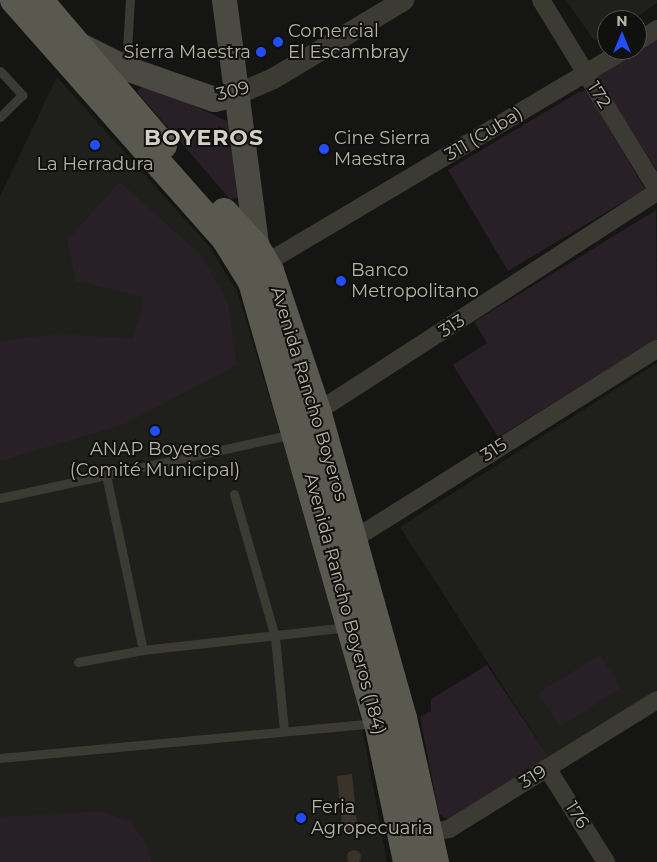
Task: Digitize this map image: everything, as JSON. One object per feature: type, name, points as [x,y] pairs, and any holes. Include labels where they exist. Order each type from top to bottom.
[{"type":"main road","points":[[224,0],[236,94],[261,255],[265,319]]},
{"type":"main road","name":"Avenida Rancho Boyeros","points":[[27,6],[74,41],[261,255],[304,423]]},
{"type":"main road","name":"Avenida Rancho Boyeros","points":[[27,6],[226,240],[242,262],[265,319]]},
{"type":"main road","name":"309","points":[[74,41],[126,68],[214,99],[236,94]]},
{"type":"main road","name":"Avenida Rancho Boyeros (184)","points":[[265,319],[304,423],[342,546],[352,626],[378,723],[405,849]]},
{"type":"main road","points":[[342,546],[430,833],[435,862]]},
{"type":"street","name":"309","points":[[236,94],[274,78],[402,0]]},
{"type":"street","name":"172","points":[[541,0],[657,191]]},
{"type":"street","name":"311 (Cuba)","points":[[261,255],[608,60]]},
{"type":"street","name":"313","points":[[304,423],[657,191]]},
{"type":"street","name":"315","points":[[342,546],[657,349]]},
{"type":"street","name":"319","points":[[405,849],[430,833],[449,829],[657,700]]},
{"type":"street","name":"176","points":[[547,768],[606,862]]},
{"type":"lane","points":[[126,68],[130,0]]},
{"type":"lane","points":[[0,70],[22,95],[0,117]]},
{"type":"lane","points":[[0,498],[106,475],[304,423]]},
{"type":"lane","points":[[106,475],[143,650]]},
{"type":"lane","points":[[234,494],[276,637],[284,731]]},
{"type":"lane","points":[[78,662],[143,650],[276,637],[352,626]]},
{"type":"lane","points":[[0,758],[378,723]]},
{"type":"shaded area","points":[[566,0],[657,0],[657,3],[647,10],[597,10],[597,41],[593,39]]},
{"type":"shaded area","points":[[657,39],[657,171],[597,76],[623,60],[647,60],[647,45]]},
{"type":"shaded area","points":[[57,77],[209,246],[237,291],[350,663],[387,862],[0,862],[0,196]]},
{"type":"shaded area","points":[[145,83],[229,122],[238,198],[230,199],[137,92]]},
{"type":"shaded area","points":[[587,91],[645,189],[508,271],[448,170],[579,92]]},
{"type":"shaded area","points":[[120,182],[202,256],[228,304],[237,365],[125,424],[0,461],[0,341],[58,334],[133,339],[144,297],[76,281],[67,240]]},
{"type":"shaded area","points":[[656,210],[657,339],[498,437],[453,365],[487,343],[474,322]]},
{"type":"shaded area","points":[[657,363],[657,690],[550,759],[400,527]]},
{"type":"shaded area","points":[[600,655],[621,688],[560,727],[538,693]]},
{"type":"shaded area","points":[[487,665],[550,759],[451,821],[439,814],[420,717],[431,711],[431,699]]},
{"type":"shaded area","points":[[352,774],[358,833],[343,834],[337,776]]},
{"type":"shaded area","points":[[102,811],[129,821],[146,842],[151,862],[0,862],[0,817]]},
{"type":"shaded area","points":[[354,850],[359,852],[361,857],[359,862],[354,864],[349,862],[347,857],[349,852]]},
{"type":"place","name":"Comercial El Escambray","points":[[278,42]]},
{"type":"place","name":"Sierra Maestra","points":[[261,52]]},
{"type":"place","name":"La Herradura","points":[[95,145]]},
{"type":"place","name":"Cine Sierra Maestra","points":[[324,149]]},
{"type":"place","name":"Banco Metropolitano","points":[[341,281]]},
{"type":"place","name":"ANAP Boyeros (Comité Municipal)","points":[[155,431]]},
{"type":"place","name":"Feria Agropecuaria","points":[[301,818]]},
{"type":"district","name":"BOYEROS","points":[[204,138]]}]
